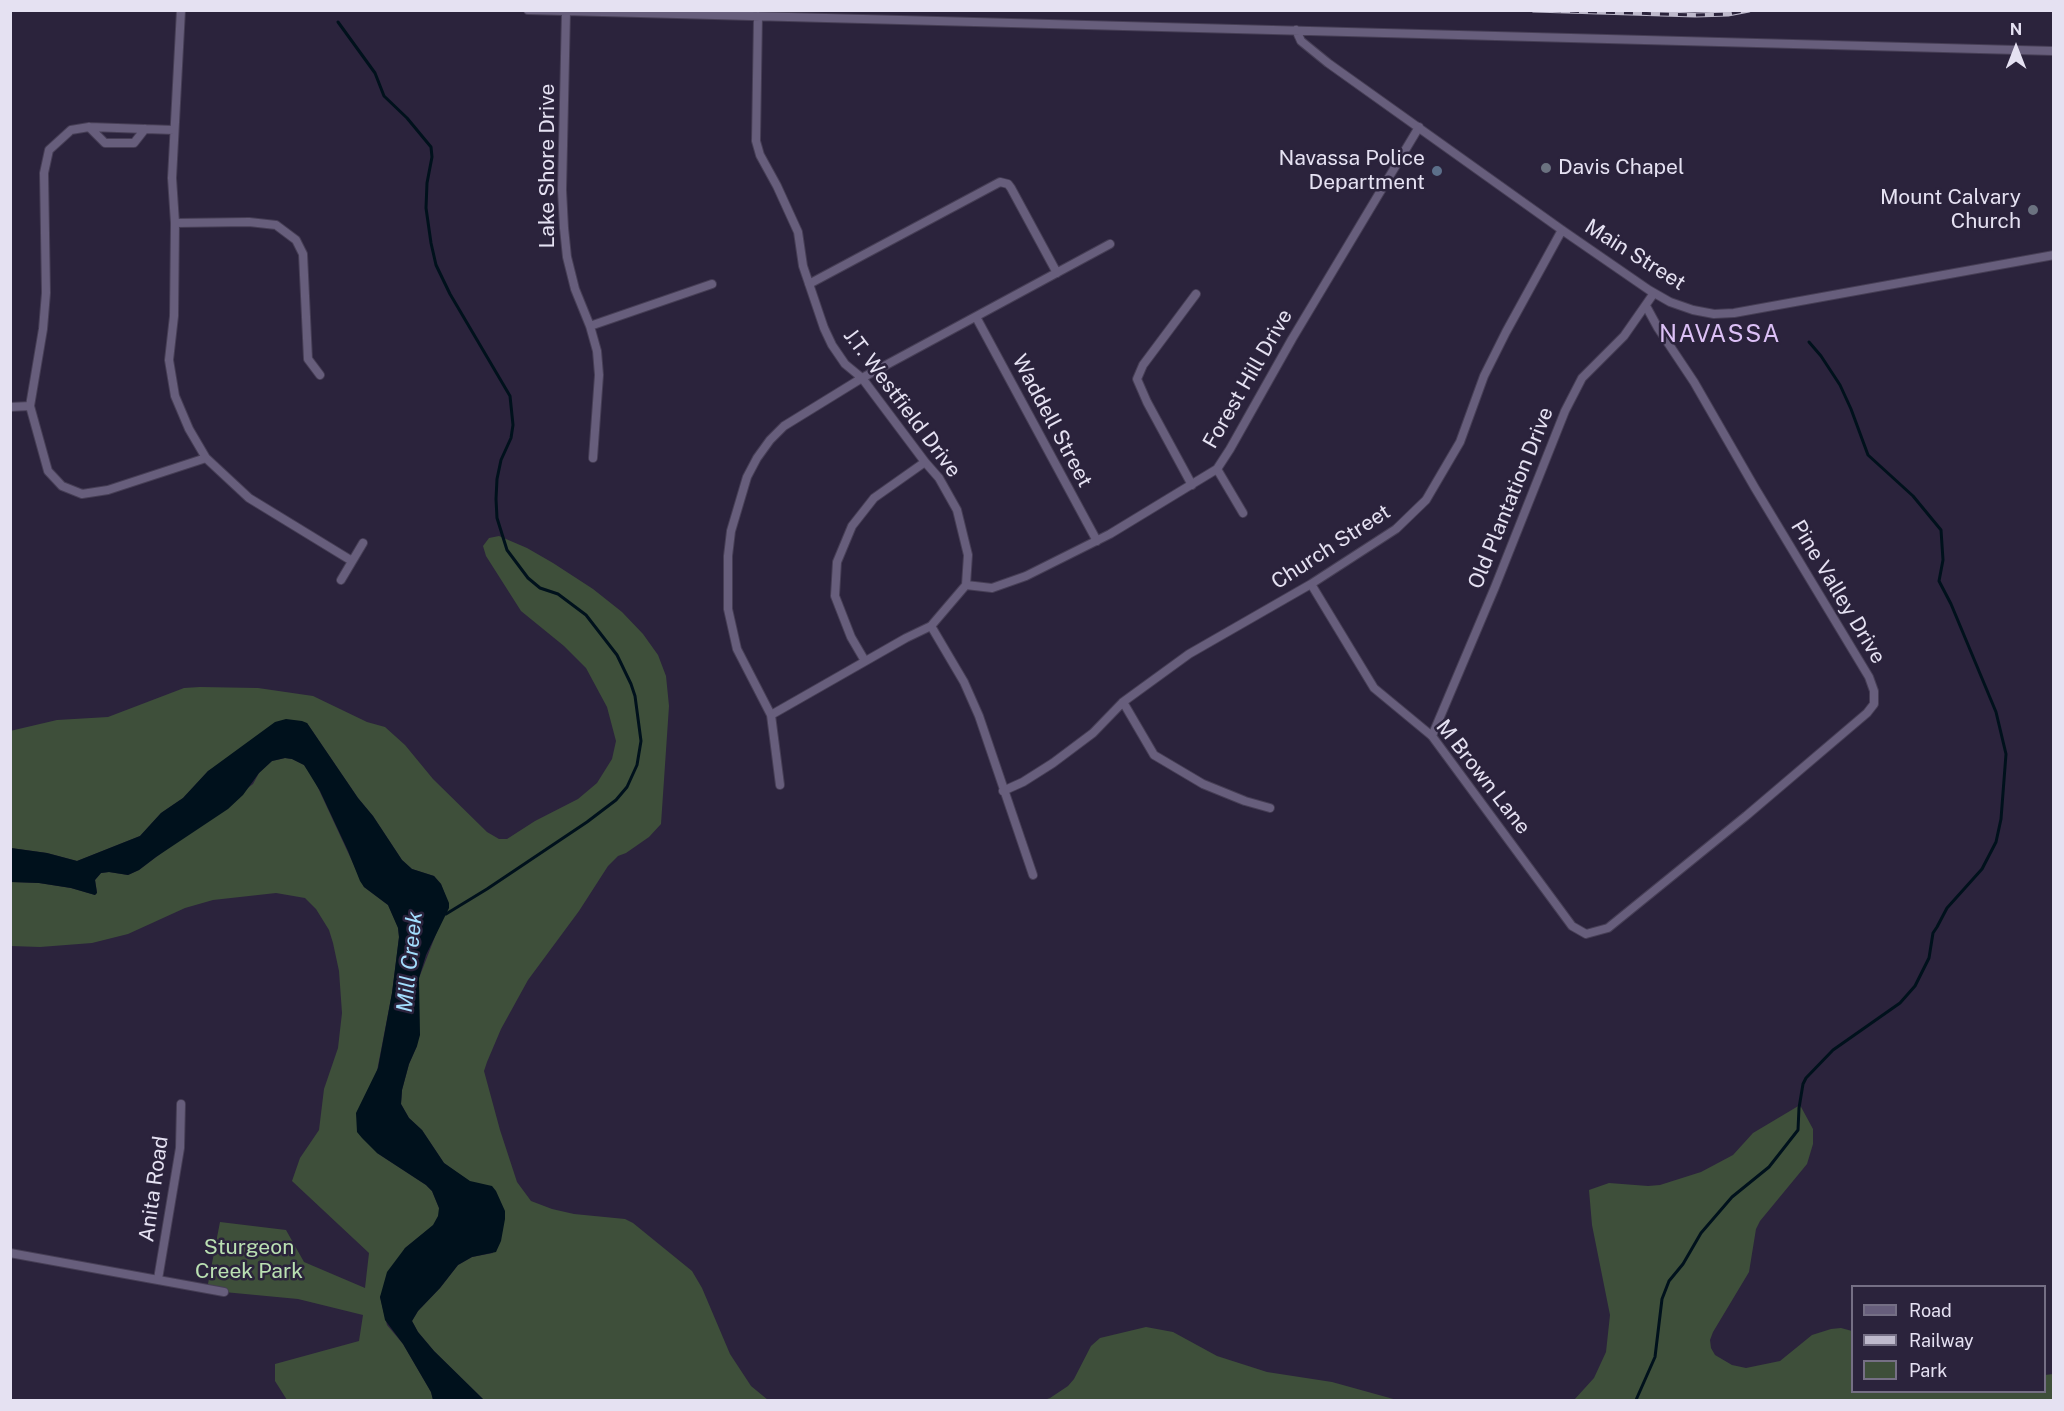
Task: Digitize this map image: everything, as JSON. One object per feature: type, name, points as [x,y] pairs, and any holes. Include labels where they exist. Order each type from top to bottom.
[{"type":"street","points":[[181,10],[172,178],[175,223],[174,316],[169,360],[175,396],[189,429],[206,458],[249,498],[352,561]]},
{"type":"street","points":[[528,10],[735,13],[2054,51]]},
{"type":"street","name":"Lake Shore Drive","points":[[566,12],[562,190],[564,228],[574,289],[590,326],[597,351],[598,375],[593,458]]},
{"type":"street","name":"J.T. Westfield Drive","points":[[758,15],[756,141],[760,155],[795,225],[809,284],[832,345],[845,364],[862,378],[939,478],[957,510],[968,555],[966,585]]},
{"type":"street","name":"Main Street","points":[[1296,30],[1301,40],[1319,56],[1562,230],[1654,293],[1693,310],[1714,314],[1734,313],[2054,255]]},
{"type":"street","points":[[174,130],[89,126],[71,130],[49,150],[44,173],[46,293],[43,329],[30,406],[48,471],[62,486],[82,494],[108,490],[206,458]]},
{"type":"street","points":[[89,126],[105,143],[134,143],[145,129]]},
{"type":"street","name":"Forest Hill Drive","points":[[966,585],[992,588],[1026,576],[1097,541],[1216,469],[1419,127]]},
{"type":"street","points":[[809,284],[1000,182],[1008,184],[1011,188],[1057,273]]},
{"type":"street","points":[[175,223],[249,222],[276,225],[296,240],[303,254],[308,359],[320,375]]},
{"type":"street","name":"Church Street","points":[[1003,791],[1023,782],[1053,763],[1093,733],[1123,702],[1189,654],[1311,584],[1396,529],[1426,500],[1460,442],[1484,376],[1562,230]]},
{"type":"street","points":[[780,784],[771,716],[744,665],[730,628],[727,582],[732,531],[747,477],[757,458],[784,426],[862,378],[1110,244]]},
{"type":"street","points":[[590,326],[712,284]]},
{"type":"street","name":"Old Plantation Drive","points":[[1432,736],[1495,587],[1564,411],[1582,378],[1624,336],[1654,293]]},
{"type":"street","points":[[1192,485],[1137,379],[1143,365],[1196,294]]},
{"type":"street","name":"Pine Valley Drive","points":[[1586,934],[1608,928],[1746,816],[1867,713],[1874,704],[1874,691],[1869,677],[1694,382],[1646,306]]},
{"type":"street","name":"Waddell Street","points":[[976,317],[1097,541]]},
{"type":"street","points":[[10,406],[30,406]]},
{"type":"street","points":[[865,661],[851,637],[835,596],[837,562],[852,526],[874,498],[925,462]]},
{"type":"street","points":[[1216,469],[1243,513]]},
{"type":"street","points":[[341,580],[363,543]]},
{"type":"street","name":"M Brown Lane","points":[[1311,584],[1374,688],[1432,736],[1572,926],[1586,934]]},
{"type":"street","points":[[771,716],[865,661],[931,626],[966,585]]},
{"type":"street","points":[[931,626],[964,682],[979,716],[1033,875]]},
{"type":"street","points":[[1123,702],[1155,755],[1203,784],[1245,801],[1270,808]]},
{"type":"street","name":"Anita Road","points":[[158,1279],[180,1148],[181,1104]]},
{"type":"street","points":[[10,1253],[224,1292]]},
{"type":"green space","points":[[499,536],[553,563],[593,589],[622,612],[643,634],[658,655],[666,676],[669,706],[661,824],[649,837],[618,856],[608,866],[579,911],[528,980],[501,1029],[487,1062],[484,1071],[500,1130],[517,1182],[531,1201],[574,1214],[625,1219],[692,1271],[702,1288],[730,1354],[751,1386],[768,1400],[484,1400],[418,1332],[412,1321],[458,1265],[472,1257],[493,1253],[492,1187],[470,1182],[444,1163],[401,1104],[409,1064],[417,1046],[419,978],[448,903],[441,884],[434,876],[412,869],[402,860],[307,723],[208,771],[183,798],[161,813],[140,836],[77,861],[47,853],[11,848],[10,731],[57,720],[108,717],[184,688],[258,688],[313,696],[367,722],[385,727],[405,745],[433,779],[487,832],[499,839],[507,839],[535,821],[578,799],[597,783],[612,759],[616,741],[607,707],[586,668],[564,646],[521,611],[486,556],[483,546],[489,538]]},
{"type":"green space","name":"Sturgeon Creek Park","points":[[285,758],[304,765],[313,777],[364,887],[388,905],[398,927],[399,937],[392,993],[376,1076],[377,1153],[432,1191],[439,1208],[439,1216],[434,1225],[405,1248],[380,1297],[387,1325],[403,1344],[431,1392],[433,1400],[287,1400],[275,1381],[275,1364],[359,1341],[363,1315],[298,1299],[207,1289],[220,1222],[286,1230],[304,1262],[365,1288],[369,1253],[292,1181],[300,1158],[319,1130],[324,1089],[338,1048],[342,1013],[339,971],[333,943],[329,930],[316,909],[305,898],[276,893],[213,900],[185,908],[128,934],[92,943],[40,947],[11,946],[11,882],[39,883],[71,888],[95,895],[97,892],[95,880],[101,873],[128,875],[139,870],[253,784],[259,773],[272,761]]},
{"type":"green space","points":[[1800,1105],[1813,1129],[1813,1144],[1807,1164],[1756,1229],[1749,1272],[1710,1340],[1715,1355],[1732,1365],[1746,1368],[1780,1361],[1812,1335],[1841,1328],[1851,1331],[1851,1393],[2046,1393],[2046,1375],[2053,1374],[2053,1400],[1574,1400],[1594,1378],[1606,1352],[1610,1315],[1592,1225],[1589,1190],[1609,1183],[1660,1185],[1701,1172],[1733,1155],[1753,1133]]},
{"type":"green space","points":[[1146,1327],[1173,1332],[1217,1356],[1267,1372],[1332,1382],[1397,1400],[1044,1400],[1068,1386],[1091,1346],[1100,1338]]},
{"type":"water","name":"Mill Creek","points":[[286,719],[307,723],[402,860],[412,869],[434,876],[441,884],[449,903],[449,908],[426,955],[419,978],[420,1035],[409,1064],[401,1104],[444,1163],[470,1181],[492,1186],[505,1211],[505,1219],[501,1241],[496,1252],[472,1257],[458,1265],[412,1321],[434,1351],[484,1400],[433,1400],[431,1392],[403,1344],[385,1320],[380,1297],[387,1272],[405,1248],[433,1225],[439,1208],[432,1191],[426,1185],[377,1153],[357,1132],[356,1113],[378,1068],[392,993],[399,937],[398,928],[388,905],[364,887],[360,881],[320,791],[304,765],[285,758],[272,761],[228,809],[139,870],[128,875],[101,873],[95,880],[97,893],[95,895],[71,888],[39,883],[11,882],[11,848],[47,853],[77,861],[140,836],[161,813],[183,798],[208,771],[275,722]]},
{"type":"waterway","points":[[338,22],[375,73],[384,96],[407,118],[431,147],[432,157],[427,183],[426,208],[436,265],[450,294],[510,396],[513,425],[511,438],[501,460],[496,499],[497,518],[507,550],[528,578],[540,588],[558,594],[586,615],[617,655],[635,696],[641,741],[637,765],[627,787],[616,800],[487,889],[446,914],[443,913]]},
{"type":"waterway","points":[[1636,1400],[1655,1357],[1662,1299],[1669,1281],[1683,1264],[1701,1233],[1732,1197],[1769,1167],[1798,1130],[1799,1108],[1806,1078],[1833,1050],[1900,1003],[1915,986],[1929,958],[1933,933],[1947,908],[1982,869],[1996,842],[2001,819],[2006,754],[1996,712],[1951,604],[1939,581],[1943,560],[1941,530],[1913,496],[1868,455],[1840,385],[1809,342]]},
{"type":"railway","points":[[1534,10],[1695,15],[1728,14],[1749,10]]},
{"type":"place","name":"Davis Chapel","points":[[1546,168]]},
{"type":"place","name":"Navassa Police Department","points":[[1437,171]]},
{"type":"place","name":"Mount Calvary Church","points":[[2033,210]]},
{"type":"district","name":"NAVASSA","points":[[1720,335]]}]
